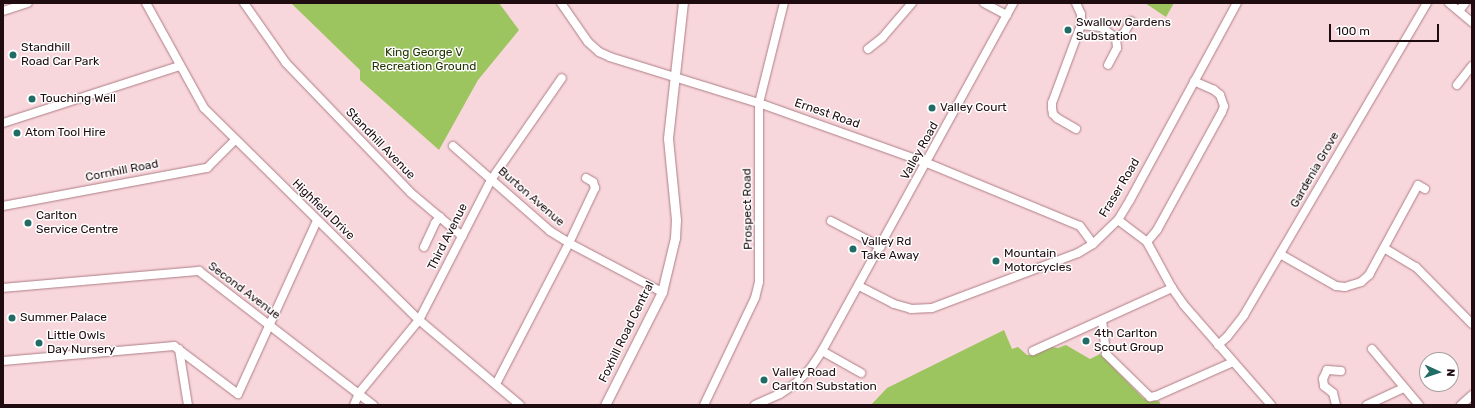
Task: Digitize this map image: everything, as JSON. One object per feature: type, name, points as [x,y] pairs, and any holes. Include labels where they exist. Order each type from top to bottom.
[{"type":"street","points":[[3,11],[28,3]]},
{"type":"street","name":"Highfield Drive","points":[[146,3],[179,66],[204,108],[419,320],[520,405]]},
{"type":"street","name":"Standhill Avenue","points":[[244,3],[286,63],[411,193],[462,236]]},
{"type":"street","name":"Ernest Road","points":[[561,3],[580,32],[599,52],[610,57],[759,103],[927,162],[1080,226],[1093,244]]},
{"type":"street","name":"Foxhill Road Central","points":[[605,405],[662,292],[676,229],[668,138],[683,3]]},
{"type":"street","name":"Prospect Road","points":[[704,405],[755,298],[760,282],[759,103],[784,3]]},
{"type":"street","points":[[868,49],[882,38],[912,3]]},
{"type":"street","points":[[984,3],[1007,15]]},
{"type":"street","name":"Valley Road","points":[[755,405],[780,394],[795,384],[810,369],[822,351],[881,247],[1013,3]]},
{"type":"street","points":[[1076,3],[1081,14],[1081,25],[1052,104],[1053,114],[1076,129]]},
{"type":"street","name":"Fraser Road","points":[[859,286],[894,304],[911,309],[932,308],[1078,253],[1093,244],[1118,220],[1237,3]]},
{"type":"street","name":"Gardenia Grove","points":[[1218,345],[1227,337],[1244,315],[1427,3]]},
{"type":"street","points":[[1449,3],[1472,22]]},
{"type":"street","points":[[1459,11],[1465,3]]},
{"type":"street","points":[[1116,38],[1124,33],[1131,21]]},
{"type":"street","points":[[1081,25],[1101,27],[1116,38],[1117,48],[1108,65]]},
{"type":"street","points":[[3,123],[179,66]]},
{"type":"street","points":[[1457,85],[1472,66]]},
{"type":"street","name":"Third Avenue","points":[[354,405],[359,393],[419,320],[492,178],[562,78]]},
{"type":"street","points":[[1147,242],[1157,230],[1224,106],[1220,95],[1214,90],[1194,81]]},
{"type":"street","name":"Cornhill Road","points":[[3,206],[208,168],[235,140]]},
{"type":"street","name":"Burton Avenue","points":[[453,146],[492,178],[550,231],[569,243],[662,292]]},
{"type":"street","points":[[496,384],[569,243],[595,188],[593,182],[586,178]]},
{"type":"street","points":[[1280,254],[1336,286],[1345,287],[1360,282],[1369,275],[1418,185],[1425,189]]},
{"type":"street","points":[[424,247],[435,223],[440,217]]},
{"type":"street","points":[[830,220],[881,247]]},
{"type":"street","points":[[1118,220],[1147,242],[1172,288],[1183,304],[1271,405]]},
{"type":"street","points":[[3,361],[170,345],[179,350],[238,394],[317,221]]},
{"type":"street","points":[[1384,248],[1416,267],[1472,324]]},
{"type":"street","name":"Second Avenue","points":[[3,288],[199,270],[373,405]]},
{"type":"street","points":[[1033,351],[1172,288]]},
{"type":"street","points":[[1102,320],[1106,354],[1150,396],[1156,396],[1233,362]]},
{"type":"street","points":[[1372,349],[1403,388],[1419,405]]},
{"type":"street","points":[[179,350],[188,405]]},
{"type":"street","points":[[822,351],[861,373]]},
{"type":"street","points":[[1336,405],[1333,393],[1324,386],[1323,379],[1327,370],[1341,371]]},
{"type":"street","points":[[1368,405],[1403,388]]},
{"type":"street","points":[[1461,405],[1472,395]]},
{"type":"green space","name":"King George V Recreation Ground","points":[[499,3],[519,30],[478,80],[439,150],[360,80],[360,70],[292,4]]},
{"type":"green space","points":[[1145,3],[1174,3],[1166,17]]},
{"type":"green space","points":[[1004,330],[1012,349],[1018,347],[1027,355],[1032,355],[1052,347],[1058,348],[1066,345],[1090,359],[1100,354],[1143,398],[1149,401],[1159,401],[1161,405],[871,405],[887,388]]},
{"type":"place","name":"Swallow Gardens Substation","points":[[1068,30]]},
{"type":"place","name":"Standhill Road Car Park","points":[[13,55]]},
{"type":"place","name":"Touching Well","points":[[32,99]]},
{"type":"place","name":"Valley Court","points":[[932,108]]},
{"type":"place","name":"Atom Tool Hire","points":[[17,133]]},
{"type":"place","name":"Carlton Service Centre","points":[[28,223]]},
{"type":"place","name":"Valley Rd Take Away","points":[[853,249]]},
{"type":"place","name":"Mountain Motorcycles","points":[[996,261]]},
{"type":"place","name":"Summer Palace","points":[[12,318]]},
{"type":"place","name":"4th Carlton Scout Group","points":[[1086,341]]},
{"type":"place","name":"Little Owls Day Nursery","points":[[39,343]]},
{"type":"place","name":"Valley Road Carlton Substation","points":[[764,380]]}]
